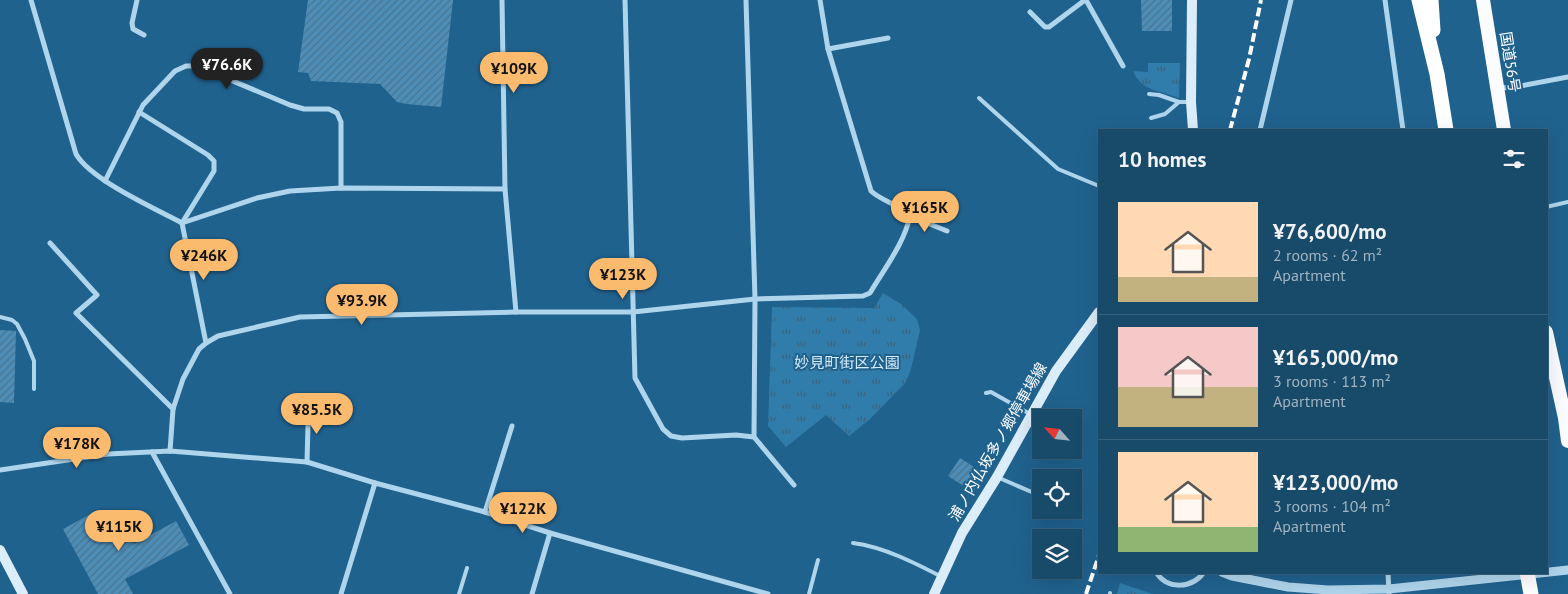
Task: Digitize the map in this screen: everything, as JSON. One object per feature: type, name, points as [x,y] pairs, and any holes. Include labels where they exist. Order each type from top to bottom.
[{"type":"highway","points":[[1419,0],[1436,74],[1446,129]]},
{"type":"highway","points":[[1431,0],[1436,74]]},
{"type":"highway","name":"国道56号","points":[[1483,0],[1504,129]]},
{"type":"highway","points":[[1548,340],[1567,417],[1568,440]]},
{"type":"highway","points":[[1527,574],[1531,594]]},
{"type":"main road","points":[[1192,0],[1191,102],[1194,129]]},
{"type":"main road","name":"浦ノ内仏坂多ノ郷停車場線","points":[[1035,409],[1056,371],[1098,313]]},
{"type":"main road","name":"浦ノ内仏坂多ノ郷停車場線","points":[[934,594],[962,533],[997,477],[1032,415]]},
{"type":"main road","points":[[0,550],[23,594]]},
{"type":"street","points":[[31,0],[76,154],[80,161],[105,181],[182,223],[257,198],[290,191],[341,188],[505,188]]},
{"type":"street","points":[[138,0],[132,24],[133,29],[144,35]]},
{"type":"street","points":[[502,0],[505,188],[516,312]]},
{"type":"street","points":[[624,0],[636,378],[663,429],[671,436],[682,438],[736,435],[754,437]]},
{"type":"street","points":[[746,0],[756,299],[754,437],[782,473],[794,485]]},
{"type":"street","points":[[820,0],[828,49],[871,191],[876,196],[902,208],[910,216],[947,231]]},
{"type":"street","points":[[1030,12],[1045,27],[1086,0],[1122,66]]},
{"type":"street","points":[[1260,129],[1291,0]]},
{"type":"street","points":[[1385,0],[1403,129]]},
{"type":"street","points":[[828,49],[888,38]]},
{"type":"street","points":[[105,181],[143,105],[175,71],[186,66],[197,66],[290,105],[304,109],[329,109],[337,113],[340,122],[341,188]]},
{"type":"street","points":[[1498,88],[1515,87],[1568,77]]},
{"type":"street","points":[[139,112],[208,155],[214,161],[214,171],[182,223],[206,342]]},
{"type":"street","points":[[170,451],[173,409],[183,379],[199,349],[206,342],[218,336],[300,317],[516,312],[633,312],[756,299],[862,296],[870,293],[903,238],[910,216]]},
{"type":"street","points":[[50,243],[97,295],[76,313],[173,409]]},
{"type":"street","points":[[307,462],[310,408],[316,406],[329,408]]},
{"type":"street","points":[[485,512],[512,426]]},
{"type":"street","points":[[0,470],[108,454],[170,451],[307,462],[768,594]]},
{"type":"street","points":[[152,452],[230,594]]},
{"type":"street","points":[[341,594],[375,483]]},
{"type":"street","points":[[532,594],[550,532]]},
{"type":"street","points":[[1548,572],[1568,570]]},
{"type":"street","points":[[1158,574],[1166,582],[1175,585],[1185,585],[1195,582],[1202,574]]},
{"type":"street","points":[[1227,574],[1288,591],[1389,592],[1535,574]]},
{"type":"street","points":[[1388,574],[1389,592]]},
{"type":"lane","points":[[1149,94],[1160,94],[1179,102],[1191,102]]},
{"type":"lane","points":[[979,98],[1058,169],[1098,186]]},
{"type":"lane","points":[[1151,118],[1164,114],[1179,102]]},
{"type":"lane","points":[[1548,207],[1568,202]]},
{"type":"lane","points":[[0,317],[12,320],[17,324],[26,339],[34,361],[34,389]]},
{"type":"lane","points":[[986,393],[991,392],[1032,415]]},
{"type":"lane","points":[[997,477],[1032,492]]},
{"type":"lane","points":[[853,543],[876,548],[923,567],[942,577]]},
{"type":"lane","points":[[809,594],[818,560]]},
{"type":"lane","points":[[460,594],[467,568]]},
{"type":"green space","points":[[1148,63],[1180,63],[1179,98],[1146,87],[1141,83],[1133,71],[1148,72]]},
{"type":"green space","name":"妙見町街区公園","points":[[883,293],[901,304],[917,319],[920,330],[906,382],[870,419],[849,436],[826,415],[786,447],[768,426],[772,307],[874,308]]},
{"type":"green space","points":[[1120,583],[1153,594],[1117,594]]},
{"type":"building","points":[[308,0],[453,0],[441,107],[397,102],[380,84],[311,81],[308,73],[298,72]]},
{"type":"building","points":[[1141,0],[1172,0],[1172,31],[1142,31]]},
{"type":"building","points":[[0,330],[16,331],[14,403],[0,402]]},
{"type":"building","points":[[960,458],[985,474],[973,492],[948,476]]},
{"type":"building","points":[[96,511],[107,531],[122,522],[134,544],[176,521],[189,545],[125,579],[133,594],[98,594],[63,529]]},
{"type":"railway","points":[[1230,129],[1249,59],[1261,0]]},
{"type":"railway","points":[[1086,594],[1098,558]]}]
